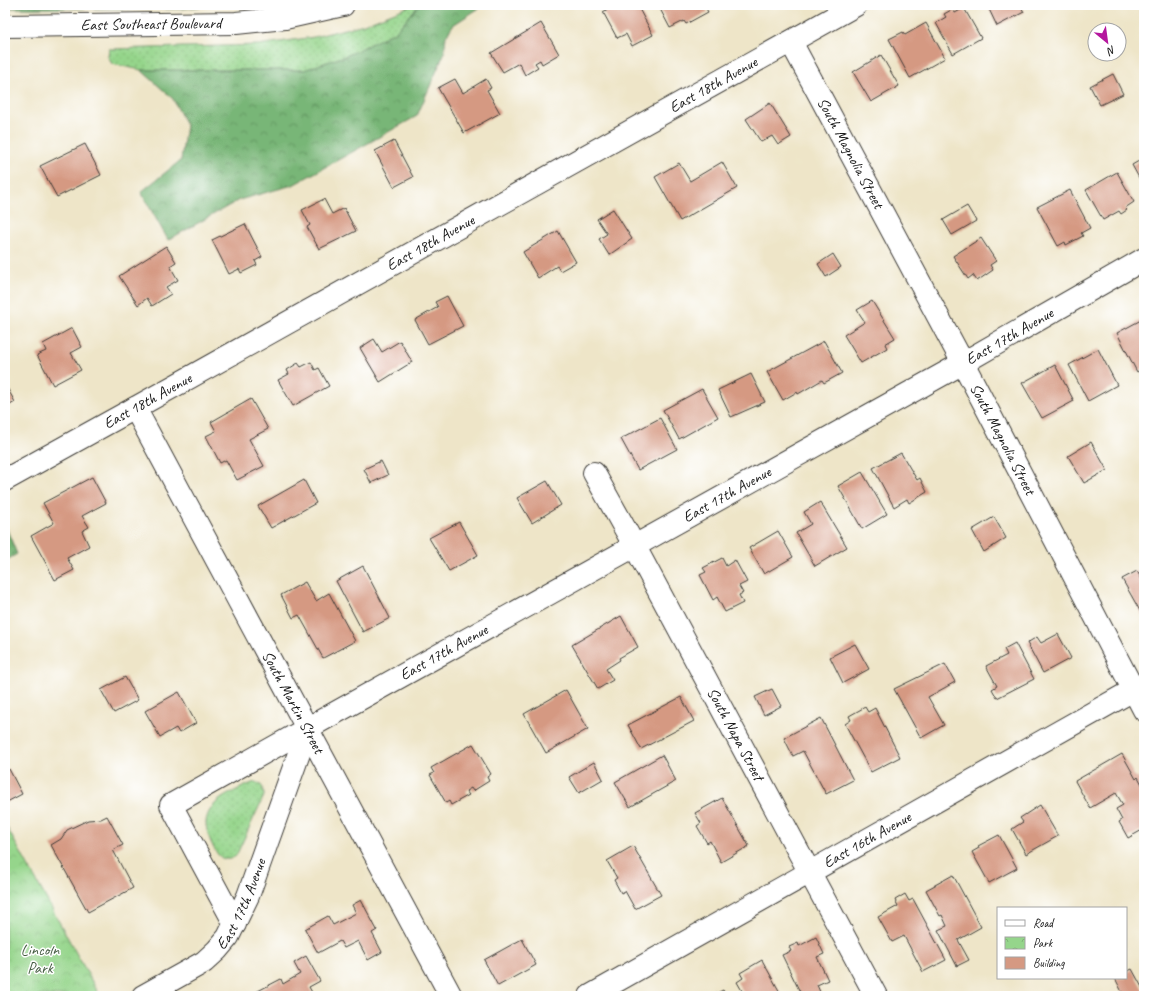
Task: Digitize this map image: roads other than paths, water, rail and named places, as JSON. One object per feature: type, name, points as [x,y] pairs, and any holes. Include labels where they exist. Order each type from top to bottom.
[{"type":"street","name":"East Southeast Boulevard","points":[[5,26],[236,23],[285,18],[343,5]]},
{"type":"street","name":"East 18th Avenue","points":[[5,480],[856,5]]},
{"type":"street","name":"South Magnolia Street","points":[[791,42],[1139,687],[1144,710]]},
{"type":"street","name":"East 17th Avenue","points":[[235,924],[171,805],[634,545],[963,363],[1144,259]]},
{"type":"street","name":"South Martin Street","points":[[135,408],[451,996]]},
{"type":"street","name":"South Napa Street","points":[[594,473],[876,996]]},
{"type":"street","name":"East 16th Avenue","points":[[590,996],[811,873],[1139,687]]},
{"type":"street","name":"East 17th Avenue","points":[[143,996],[204,962],[218,950],[228,937],[248,896],[308,728]]},
{"type":"park label","name":"Lincoln Park","points":[[40,959]]}]
